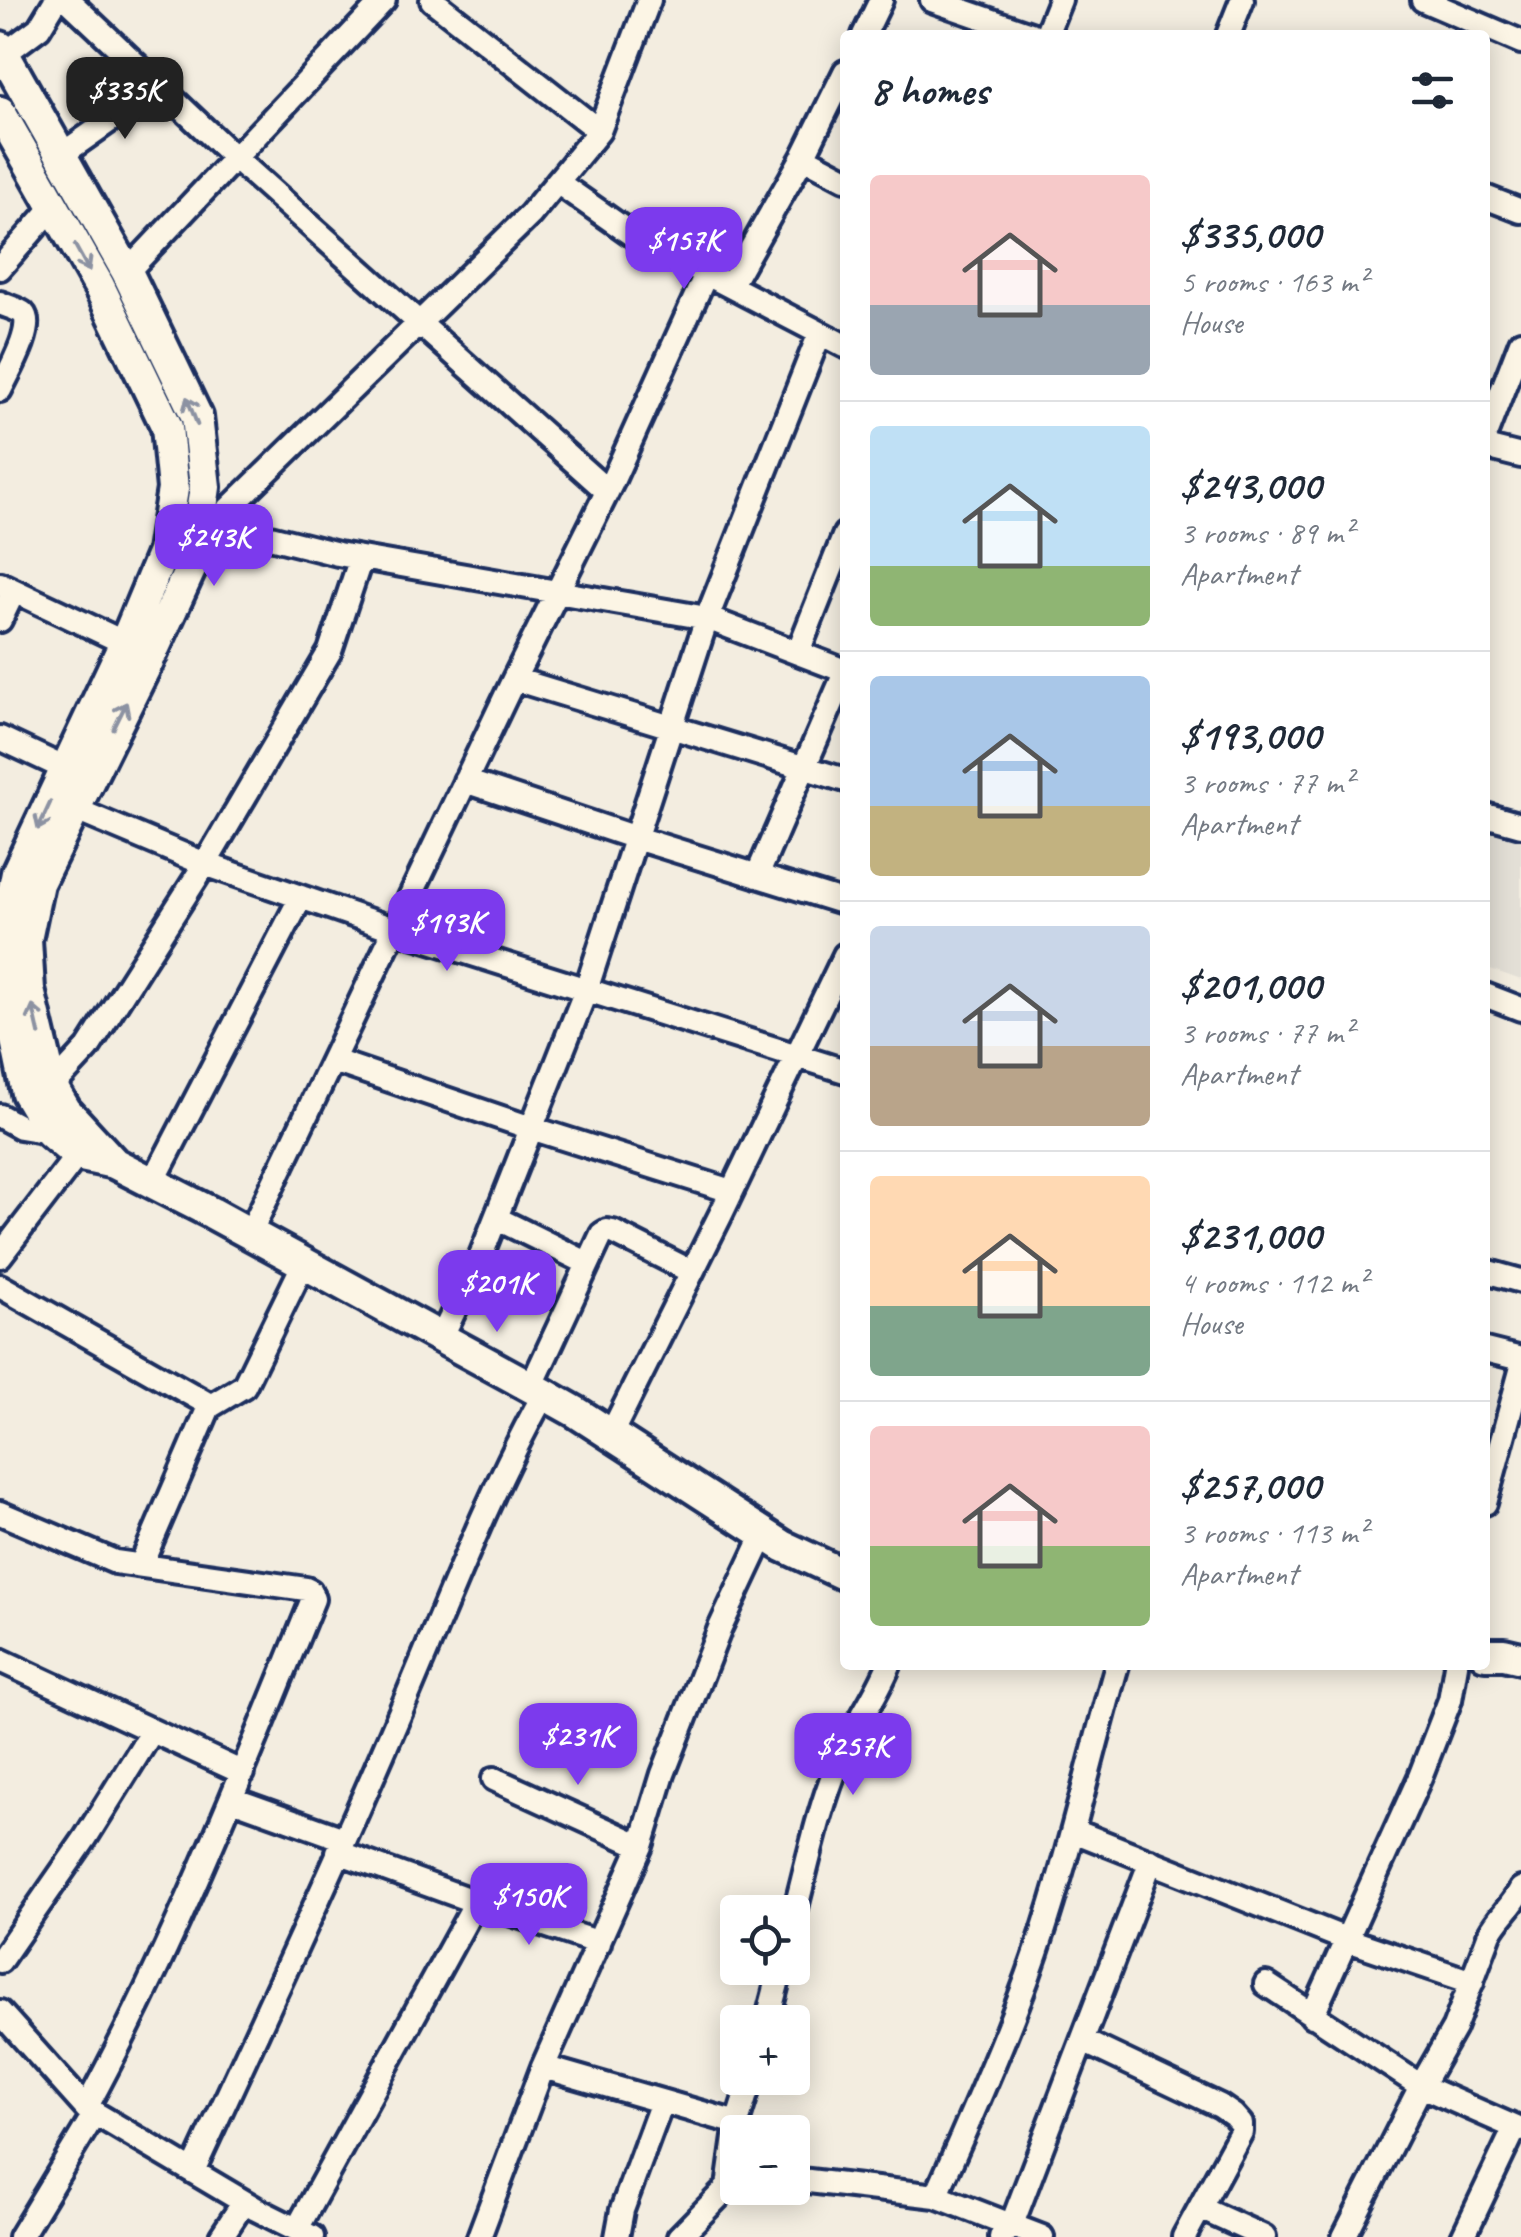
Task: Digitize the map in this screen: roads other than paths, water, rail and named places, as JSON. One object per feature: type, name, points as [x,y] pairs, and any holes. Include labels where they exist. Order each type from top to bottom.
[{"type":"main road","points":[[2,51],[127,272],[197,418],[205,487],[194,561],[38,882],[26,940],[29,990],[52,1087],[84,1147]]},
{"type":"main road","points":[[0,112],[98,286],[166,426],[173,490],[163,552],[17,874],[4,939],[3,985],[27,1093],[50,1132],[153,1182],[537,1391],[611,1434],[783,1546],[840,1573]]},
{"type":"main road","points":[[1490,1654],[1521,1658]]},
{"type":"street","points":[[2,51],[39,28],[56,0]]},
{"type":"street","points":[[68,0],[235,158],[607,491]]},
{"type":"street","points":[[127,272],[384,0]]},
{"type":"street","points":[[432,0],[599,131]]},
{"type":"street","points":[[197,540],[530,215],[599,131],[649,0]]},
{"type":"street","points":[[866,30],[881,0]]},
{"type":"street","points":[[932,0],[1019,30]]},
{"type":"street","points":[[1048,30],[1060,0]]},
{"type":"street","points":[[1230,30],[1242,0]]},
{"type":"street","points":[[1423,0],[1450,5],[1521,42]]},
{"type":"street","points":[[730,286],[840,82]]},
{"type":"street","points":[[61,155],[159,86]]},
{"type":"street","points":[[802,157],[840,176]]},
{"type":"street","points":[[557,182],[634,236],[840,343]]},
{"type":"street","points":[[1490,200],[1521,210]]},
{"type":"street","points":[[0,268],[53,206]]},
{"type":"street","points":[[250,1234],[607,491],[706,274]]},
{"type":"street","points":[[0,303],[22,313],[27,319],[27,332],[0,390]]},
{"type":"street","points":[[441,1338],[480,1258],[586,990],[707,618],[820,333]]},
{"type":"street","points":[[1490,422],[1521,342]]},
{"type":"street","points":[[1490,449],[1521,456]]},
{"type":"street","points":[[222,516],[246,531],[361,558],[707,618],[840,670]]},
{"type":"street","points":[[798,652],[840,547]]},
{"type":"street","points":[[52,1087],[88,1048],[206,864],[330,651],[361,558]]},
{"type":"street","points":[[0,620],[7,587],[125,643]]},
{"type":"street","points":[[514,680],[840,778]]},
{"type":"street","points":[[757,876],[840,684]]},
{"type":"street","points":[[0,738],[66,769]]},
{"type":"street","points":[[465,781],[840,901]]},
{"type":"street","points":[[74,808],[206,864],[396,930],[840,1069]]},
{"type":"street","points":[[1490,817],[1521,825]]},
{"type":"street","points":[[153,1182],[301,897]]},
{"type":"street","points":[[611,1434],[840,965]]},
{"type":"street","points":[[1490,997],[1521,1009]]},
{"type":"street","points":[[334,1061],[731,1192]]},
{"type":"street","points":[[0,1116],[20,1127],[50,1132]]},
{"type":"street","points":[[0,1256],[84,1147]]},
{"type":"street","points":[[496,1218],[587,1263]]},
{"type":"street","points":[[192,2171],[341,1846],[526,1426],[587,1263],[602,1234],[607,1231],[692,1272]]},
{"type":"street","points":[[142,1565],[210,1405],[244,1386],[304,1263]]},
{"type":"street","points":[[1490,1272],[1521,1281]]},
{"type":"street","points":[[0,1286],[210,1405]]},
{"type":"street","points":[[1490,1351],[1521,1359]]},
{"type":"street","points":[[1490,1492],[1511,1445],[1521,1372]]},
{"type":"street","points":[[0,1513],[115,1562],[306,1589],[313,1599],[232,1799],[164,1952],[90,2110],[20,2237]]},
{"type":"street","points":[[479,2237],[543,2067],[640,1846],[720,1628],[764,1534]]},
{"type":"street","points":[[0,1660],[242,1773]]},
{"type":"street","points":[[799,1895],[823,1804],[842,1753],[887,1670]]},
{"type":"street","points":[[936,2196],[1028,1975],[1074,1831],[1116,1670]]},
{"type":"street","points":[[1312,2016],[1426,1762],[1450,1700],[1455,1670]]},
{"type":"street","points":[[0,1961],[86,1837],[152,1731]]},
{"type":"street","points":[[494,1778],[640,1846]]},
{"type":"street","points":[[232,1799],[476,1902],[599,1943]]},
{"type":"street","points":[[1074,1831],[1348,1940],[1472,1982]]},
{"type":"street","points":[[1006,2231],[1151,1861]]},
{"type":"street","points":[[1344,2237],[1454,2028],[1497,1920],[1518,1900]]},
{"type":"street","points":[[0,2012],[90,2110],[244,2202],[305,2233],[476,1902]]},
{"type":"street","points":[[1266,1984],[1421,2086],[1518,2129],[1462,2237]]},
{"type":"street","points":[[1083,2041],[1220,2106],[1242,2124],[1184,2237]]},
{"type":"street","points":[[543,2067],[720,2118]]},
{"type":"street","points":[[616,2237],[622,2210],[662,2102]]},
{"type":"street","points":[[810,2181],[936,2196],[1006,2231],[1042,2237]]},
{"type":"street","points":[[679,2237],[720,2198]]},
{"type":"street","points":[[222,2237],[244,2202]]},
{"type":"street","points":[[1200,2208],[1264,2237]]}]
